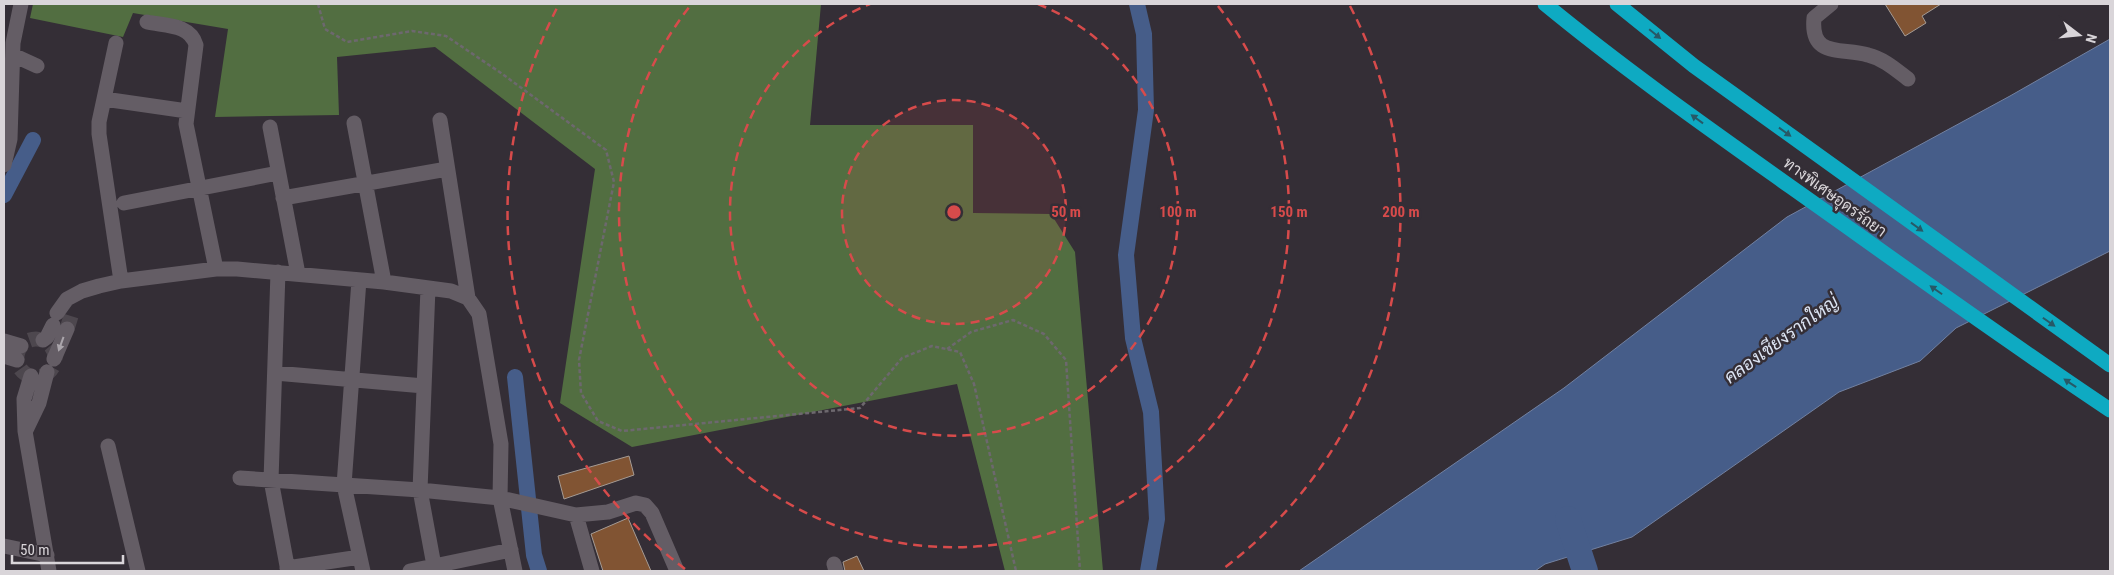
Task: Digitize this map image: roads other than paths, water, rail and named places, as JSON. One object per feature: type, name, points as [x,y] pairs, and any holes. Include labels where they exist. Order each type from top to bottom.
[{"type":"highway","points":[[1534,4],[1584,35]]},
{"type":"highway","name":"ทางพิเศษอุดรรัถยา","points":[[1546,4],[1584,35],[1736,148],[1972,316],[2110,410]]},
{"type":"highway","name":"ทางพิเศษอุดรรัถยา","points":[[1617,4],[1694,66],[2110,365]]},
{"type":"street","points":[[4,165],[10,139],[7,113],[21,4]]},
{"type":"street","points":[[1828,5],[1814,18],[1813,30],[1819,42],[1830,51],[1867,54],[1884,61],[1908,79]]},
{"type":"street","points":[[147,22],[187,30],[194,36],[196,45],[186,124],[216,269]]},
{"type":"street","points":[[116,43],[99,122],[99,134],[121,282]]},
{"type":"street","points":[[13,56],[37,66]]},
{"type":"street","points":[[104,99],[187,111]]},
{"type":"street","points":[[440,120],[468,298],[479,314],[501,444],[500,498],[515,571]]},
{"type":"street","points":[[354,123],[384,282]]},
{"type":"street","points":[[270,127],[298,274]]},
{"type":"street","points":[[283,198],[447,168]]},
{"type":"street","points":[[124,203],[278,173]]},
{"type":"street","points":[[25,432],[39,403],[51,366],[67,299],[82,291],[121,282],[216,269],[278,272],[384,282],[451,291],[468,298]]},
{"type":"street","points":[[278,272],[271,480],[288,570],[362,564],[344,485],[359,280]]},
{"type":"street","points":[[428,288],[420,490],[435,569]]},
{"type":"street","points":[[43,340],[62,321]]},
{"type":"street","points":[[4,341],[14,354]]},
{"type":"street","points":[[275,373],[424,386]]},
{"type":"street","points":[[31,376],[24,399],[25,432],[49,571]]},
{"type":"street","points":[[108,446],[138,571]]},
{"type":"street","points":[[240,478],[420,490],[500,498],[576,515],[608,512],[636,503],[645,505],[652,513],[677,571]]},
{"type":"street","points":[[576,515],[592,571]]},
{"type":"street","points":[[4,546],[47,555]]},
{"type":"street","points":[[410,571],[435,569],[511,550]]},
{"type":"water","name":"คลองเชียงรากใหญ่","points":[[2110,39],[2110,251],[1956,328],[1920,361],[1839,392],[1632,537],[1545,564],[1535,571],[1299,571],[1564,388],[1787,217],[2010,96]]},
{"type":"waterway","points":[[1137,4],[1144,34],[1146,110],[1126,255],[1133,338],[1151,412],[1157,519],[1148,571]]},
{"type":"waterway","points":[[4,195],[33,140]]},
{"type":"waterway","points":[[515,377],[534,555],[539,571]]},
{"type":"waterway","points":[[1568,519],[1585,571]]},
{"type":"tunnel","points":[[67,329],[71,316]]},
{"type":"tunnel","points":[[36,339],[49,345],[55,358],[49,371],[36,377],[23,371],[17,358],[23,345],[36,339]]}]
